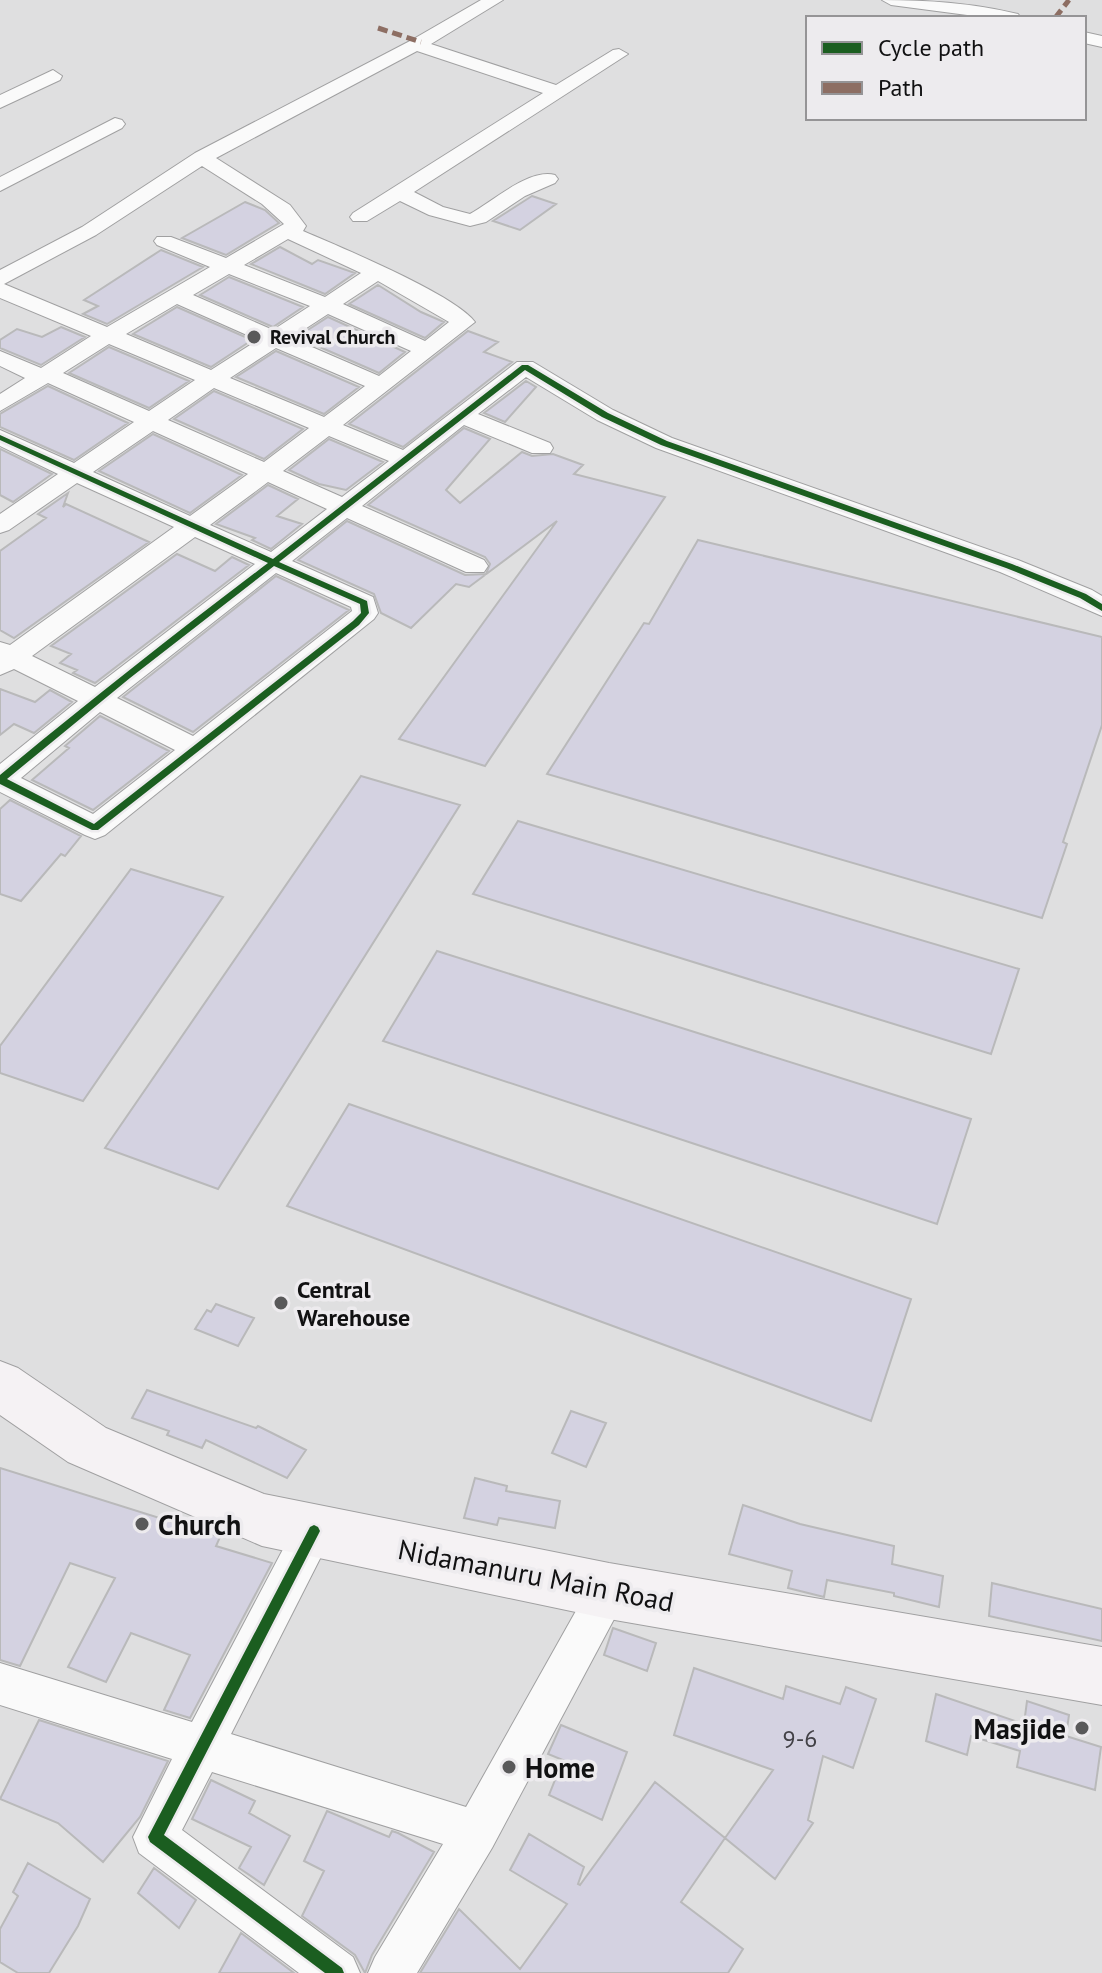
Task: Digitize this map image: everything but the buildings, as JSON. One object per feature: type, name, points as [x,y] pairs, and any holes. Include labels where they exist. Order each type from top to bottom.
[{"type":"main road","name":"Nidamanuru Main Road","points":[[0,1385],[87,1445],[262,1520],[609,1591],[1102,1676]]},
{"type":"street","points":[[0,279],[89,231],[202,157],[416,45],[494,0]]},
{"type":"street","points":[[891,0],[1004,16]]},
{"type":"street","points":[[416,45],[558,92]]},
{"type":"street","points":[[360,217],[619,54]]},
{"type":"street","points":[[0,102],[53,76]]},
{"type":"street","points":[[0,185],[115,124]]},
{"type":"street","points":[[0,404],[109,335],[296,226],[295,220],[276,204],[219,172],[202,157]]},
{"type":"street","points":[[403,189],[407,197],[436,211],[470,220],[479,218],[518,192],[548,179]]},
{"type":"street","points":[[4,658],[262,473],[464,322],[430,299],[378,272],[287,231]]},
{"type":"street","points":[[164,241],[329,306],[425,349]]},
{"type":"street","points":[[0,525],[212,379],[378,272]]},
{"type":"street","points":[[0,290],[406,460]]},
{"type":"street","points":[[176,296],[381,385]]},
{"type":"street","points":[[0,358],[475,566]]},
{"type":"street","points":[[0,437],[188,526],[273,562],[364,603],[365,613],[356,623],[95,828],[0,780],[96,699],[273,562],[406,460],[460,415],[525,367],[605,415],[664,443],[1009,566],[1083,596],[1102,608]]},
{"type":"street","points":[[460,415],[541,448]]},
{"type":"street","points":[[4,658],[194,748]]},
{"type":"street","points":[[314,1531],[155,1837],[337,1973]]},
{"type":"street","points":[[391,1973],[476,1832],[609,1591]]},
{"type":"street","points":[[0,1684],[476,1832]]},
{"type":"marked path","points":[[1057,16],[1069,0]]},
{"type":"marked path","points":[[378,28],[421,42]]},
{"type":"cycle path","points":[[0,437],[136,501],[227,542],[273,562],[318,582],[364,603],[365,613],[356,623],[95,828],[0,780],[170,643],[256,576],[300,542],[343,509],[479,402],[525,367],[605,415],[664,443],[1009,566],[1083,596],[1102,608]]},
{"type":"cycle path","points":[[314,1531],[155,1837],[337,1973]]},
{"type":"place","name":"Revival Church","points":[[254,337]]},
{"type":"place","name":"Central Warehouse","points":[[281,1303]]},
{"type":"place","name":"Church","points":[[142,1524]]},
{"type":"place","name":"Masjide","points":[[1082,1728]]},
{"type":"place","name":"Home","points":[[509,1767]]}]
